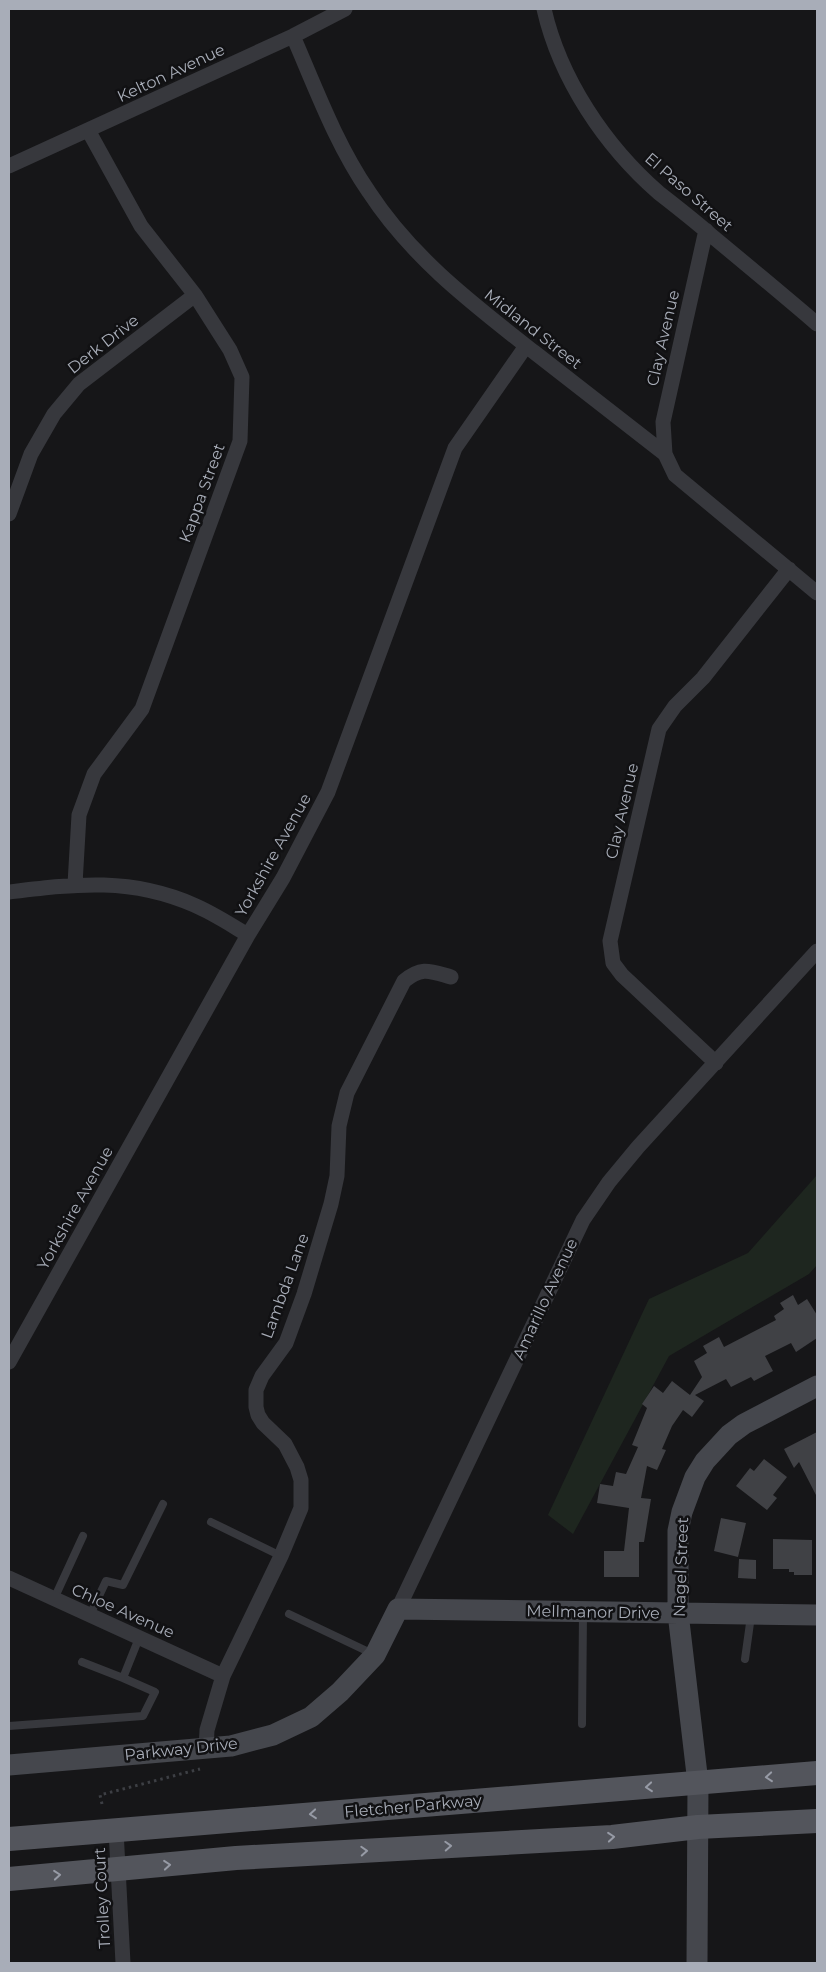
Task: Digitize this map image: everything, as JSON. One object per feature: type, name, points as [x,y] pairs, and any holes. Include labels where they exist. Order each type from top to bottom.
[{"type":"main road","name":"Fletcher Parkway","points":[[9,1839],[817,1773]]},
{"type":"main road","points":[[9,1879],[245,1858],[612,1837],[698,1827],[817,1821]]},
{"type":"street","name":"Kelton Avenue","points":[[9,166],[293,36],[345,9]]},
{"type":"street","name":"El Paso Street","points":[[544,9],[556,48],[577,92],[594,119],[635,169],[658,192],[817,324]]},
{"type":"street","name":"Midland Street","points":[[293,36],[335,134],[368,192],[406,241],[446,282],[665,454],[675,474],[817,593]]},
{"type":"street","name":"Kappa Street","points":[[75,884],[79,815],[94,774],[142,709],[240,440],[242,377],[230,350],[195,295],[141,226],[88,130]]},
{"type":"street","name":"Clay Avenue","points":[[665,454],[663,422],[706,230]]},
{"type":"street","name":"Derk Drive","points":[[9,514],[31,454],[54,414],[79,384],[195,295]]},
{"type":"street","name":"Yorkshire Avenue","points":[[9,1362],[248,935],[283,878],[328,792],[455,448],[526,346]]},
{"type":"street","name":"Clay Avenue","points":[[716,1063],[622,975],[613,963],[610,941],[659,728],[675,706],[703,678],[789,569]]},
{"type":"street","points":[[9,892],[75,884],[116,885],[155,891],[195,906],[248,935]]},
{"type":"street","name":"Amarillo Avenue","points":[[340,1692],[375,1655],[583,1220],[609,1182],[638,1148],[817,950]]},
{"type":"street","name":"Lambda Lane","points":[[204,1758],[207,1730],[223,1676],[281,1556],[301,1508],[301,1480],[298,1467],[289,1450],[263,1423],[258,1415],[256,1390],[262,1376],[286,1343],[307,1285],[331,1204],[336,1176],[339,1126],[347,1093],[404,981],[416,972],[424,970],[451,977]]},
{"type":"street","name":"Nagel Street","points":[[697,1963],[698,1783],[678,1613],[678,1530],[682,1512],[695,1477],[716,1447],[744,1424],[817,1386]]},
{"type":"street","name":"Chloe Avenue","points":[[9,1578],[223,1676]]},
{"type":"street","name":"Mellmanor Drive","points":[[398,1609],[817,1616]]},
{"type":"street","name":"Parkway Drive","points":[[9,1765],[204,1758],[231,1746],[273,1735],[311,1717],[340,1692]]},
{"type":"street","name":"Trolley Court","points":[[116,1830],[123,1963]]},
{"type":"lane","points":[[90,1615],[106,1581],[123,1585],[163,1504]]},
{"type":"lane","points":[[211,1522],[281,1556]]},
{"type":"lane","points":[[54,1599],[82,1536]]},
{"type":"lane","points":[[582,1724],[583,1612]]},
{"type":"lane","points":[[289,1614],[375,1655]]},
{"type":"lane","points":[[745,1659],[751,1614]]},
{"type":"lane","points":[[122,1678],[139,1638]]},
{"type":"lane","points":[[9,1726],[143,1716],[155,1692],[82,1662]]},
{"type":"path","points":[[102,1804],[100,1795],[204,1758]]},
{"type":"shaded area","points":[[817,1175],[817,1265],[809,1274],[669,1356],[573,1534],[548,1515],[649,1299],[748,1253]]},
{"type":"building","points":[[793,1295],[798,1305],[807,1299],[817,1315],[817,1338],[796,1352],[791,1343],[765,1356],[773,1371],[754,1381],[751,1377],[731,1387],[726,1379],[695,1395],[704,1401],[692,1417],[683,1410],[672,1426],[662,1449],[666,1450],[657,1470],[647,1466],[641,1498],[651,1499],[644,1542],[639,1542],[639,1577],[604,1577],[604,1551],[624,1551],[629,1508],[597,1503],[600,1484],[613,1486],[616,1472],[626,1474],[638,1447],[632,1445],[647,1408],[642,1404],[654,1386],[663,1393],[672,1381],[690,1395],[702,1377],[694,1361],[707,1353],[703,1346],[719,1337],[724,1347],[776,1320],[774,1316],[784,1309],[780,1303]]},
{"type":"building","points":[[817,1432],[817,1497],[799,1462],[794,1468],[784,1449]]},
{"type":"building","points":[[764,1459],[787,1477],[773,1495],[777,1498],[767,1510],[736,1486],[750,1468],[754,1471]]},
{"type":"building","points":[[721,1518],[746,1523],[738,1557],[714,1551]]},
{"type":"building","points":[[773,1539],[812,1540],[812,1575],[794,1575],[794,1572],[789,1572],[789,1569],[773,1569]]},
{"type":"building","points":[[739,1559],[756,1560],[756,1579],[738,1578]]}]
